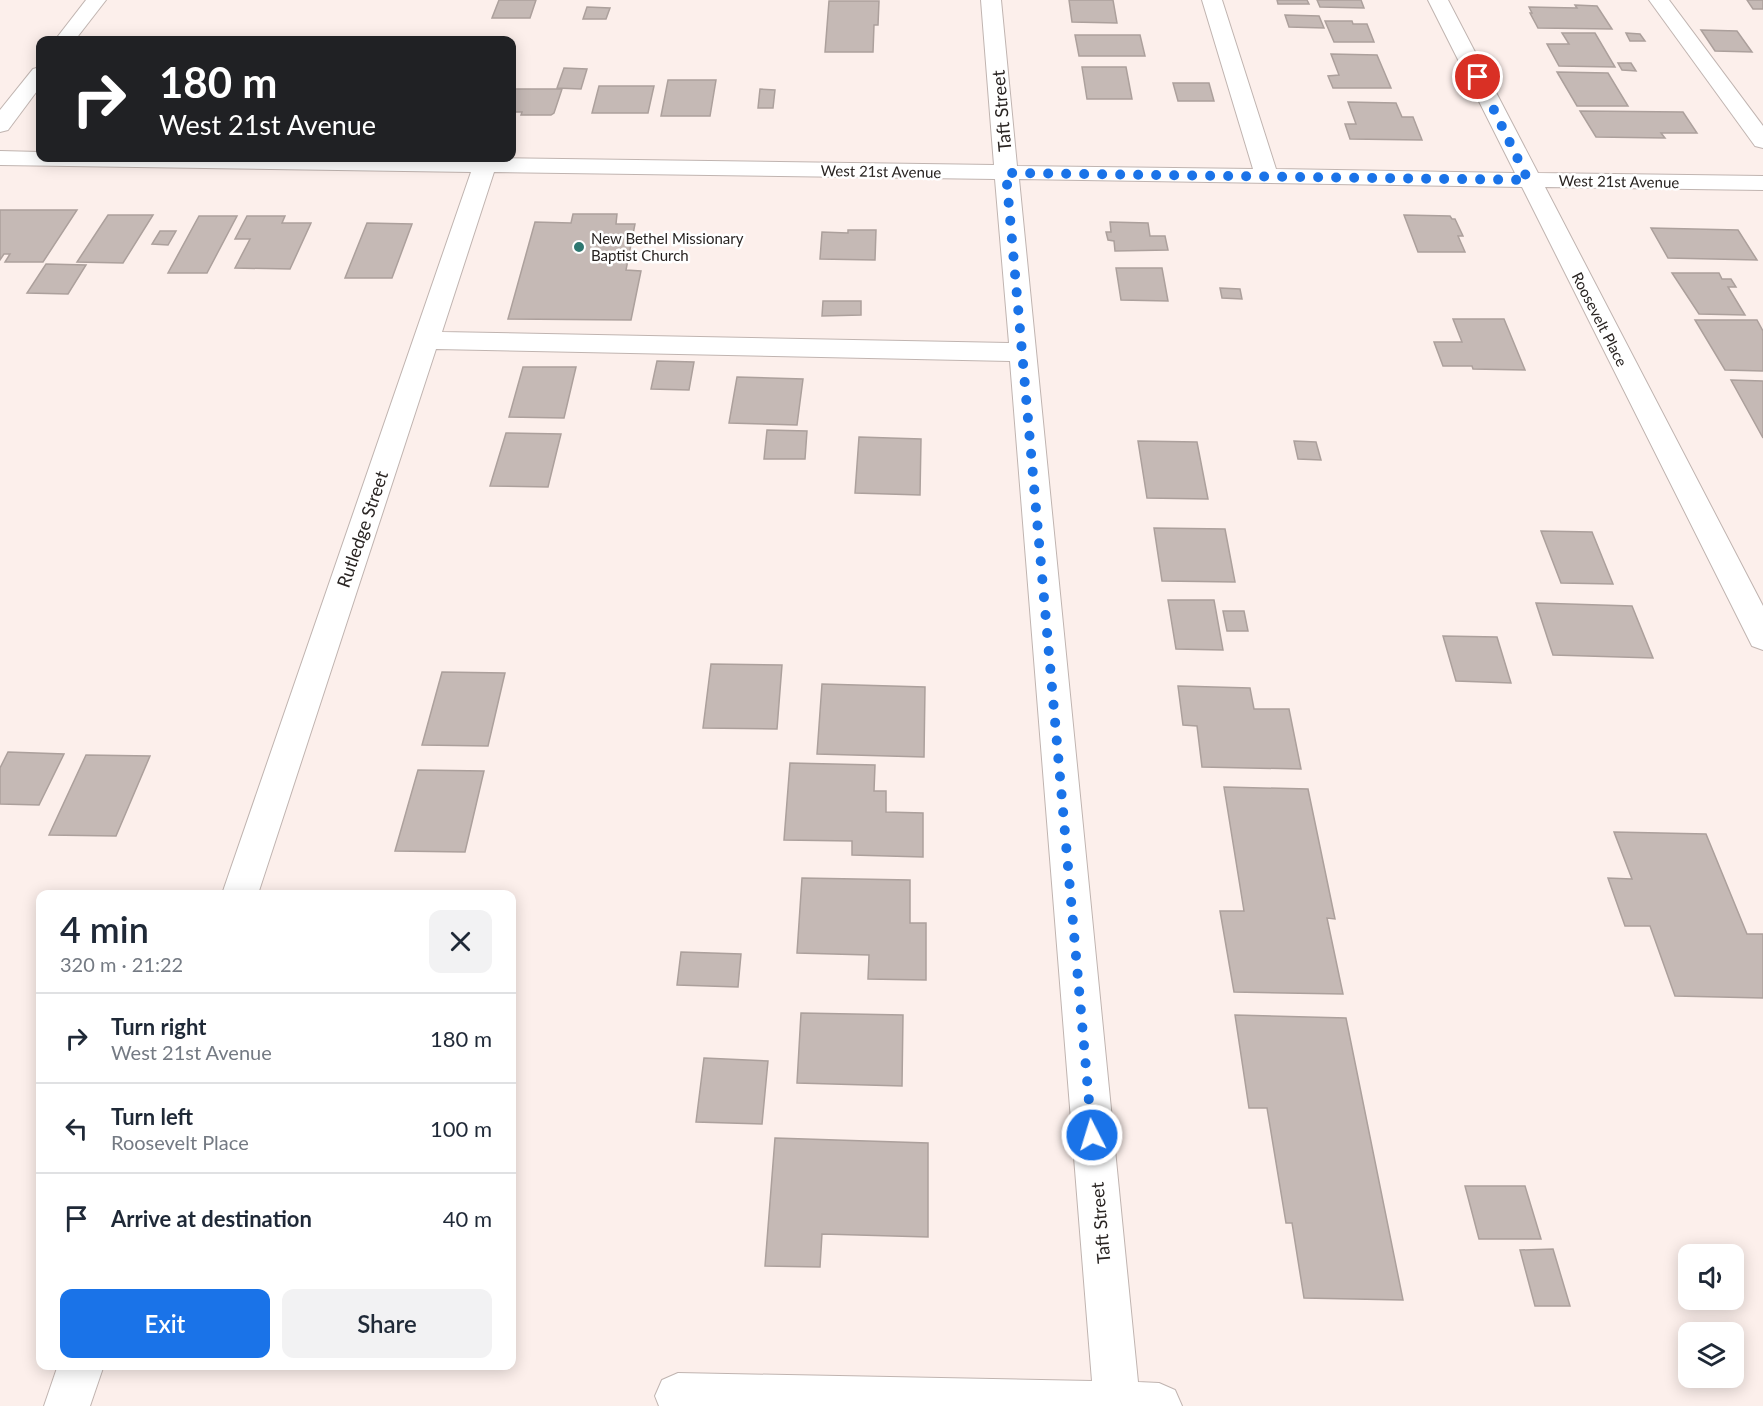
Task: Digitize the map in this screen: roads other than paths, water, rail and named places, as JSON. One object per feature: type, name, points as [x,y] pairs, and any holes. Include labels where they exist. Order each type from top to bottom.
[{"type":"street","points":[[68,36],[96,0]]},
{"type":"street","name":"Taft Street","points":[[991,0],[1022,352],[1131,1406]]},
{"type":"street","points":[[1212,0],[1267,176]]},
{"type":"street","name":"Roosevelt Place","points":[[1438,0],[1763,637]]},
{"type":"street","points":[[1659,0],[1763,141]]},
{"type":"street","points":[[0,125],[36,78]]},
{"type":"street","name":"West 21st Avenue","points":[[0,158],[36,158]]},
{"type":"street","name":"West 21st Avenue","points":[[323,162],[1763,183]]},
{"type":"street","name":"Rutledge Street","points":[[241,890],[485,164]]},
{"type":"street","points":[[426,340],[1022,352]]},
{"type":"street","points":[[68,1406],[79,1370]]},
{"type":"street","points":[[678,1396],[1131,1406]]},
{"type":"place","name":"New Bethel Missionary Baptist Church","points":[[579,247]]}]
